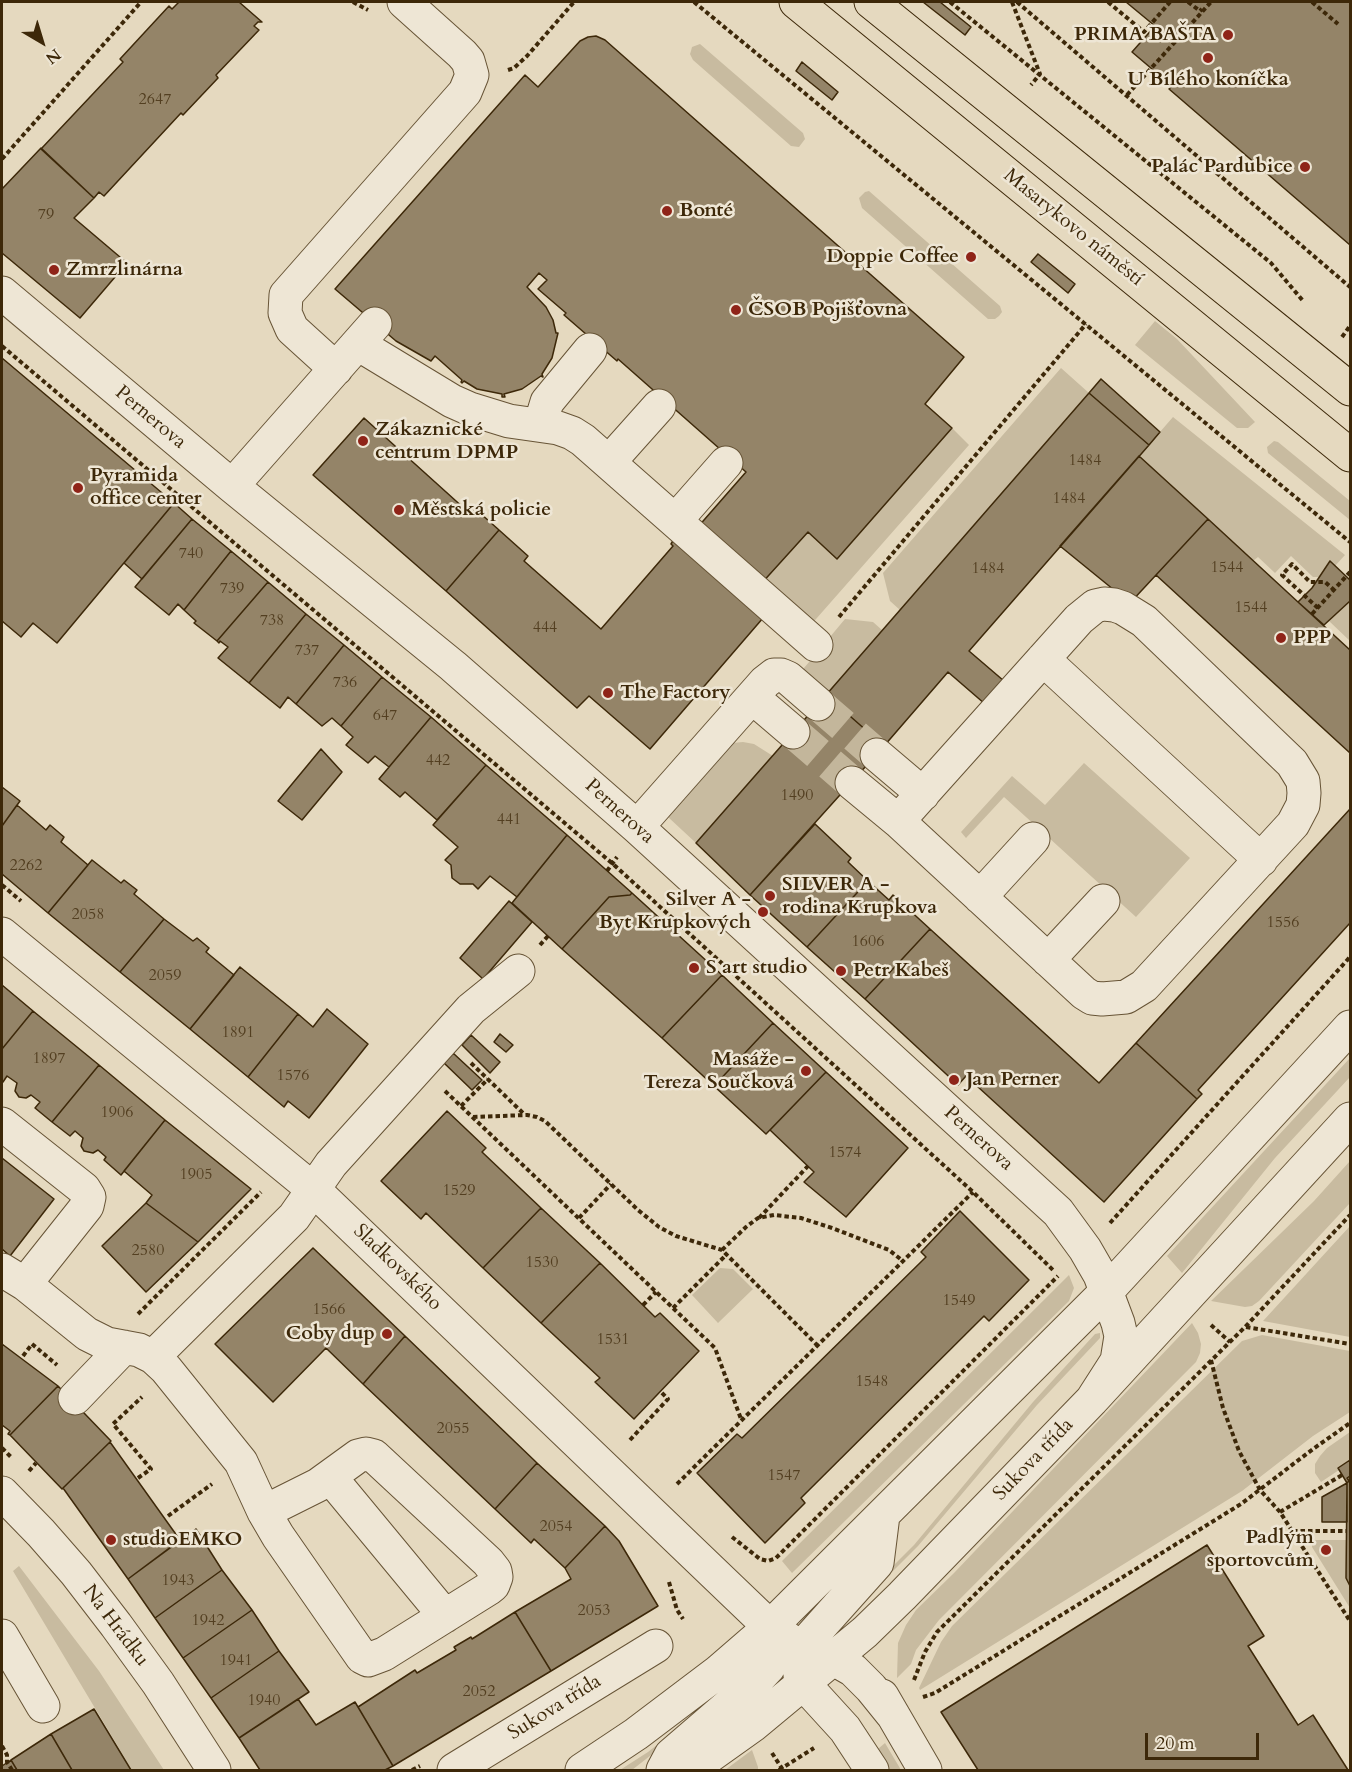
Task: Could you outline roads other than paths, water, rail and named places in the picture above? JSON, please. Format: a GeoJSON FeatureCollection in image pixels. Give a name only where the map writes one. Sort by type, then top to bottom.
{"type":"FeatureCollection","features":[{"type":"Feature","properties":{"kind":"main road","name":"Masarykovo náměstí"},"geometry":{"type":"LineString","coordinates":[[796,2],[1350,455]]}},
{"type":"Feature","properties":{"kind":"main road"},"geometry":{"type":"LineString","coordinates":[[871,2],[1350,389]]}},
{"type":"Feature","properties":{"kind":"street"},"geometry":{"type":"LineString","coordinates":[[336,369],[292,329],[285,313],[286,295],[465,93],[472,75],[468,61],[462,54],[404,2]]}},
{"type":"Feature","properties":{"kind":"street","name":"Pernerova"},"geometry":{"type":"LineString","coordinates":[[2,293],[232,486],[453,666],[637,827],[1058,1212],[1085,1249],[1107,1291],[1118,1323],[1120,1348],[1117,1361],[1092,1400]]}},
{"type":"Feature","properties":{"kind":"street"},"geometry":{"type":"LineString","coordinates":[[232,486],[367,334],[452,401],[470,410],[508,421],[540,425],[572,433],[583,440],[816,645]]}},
{"type":"Feature","properties":{"kind":"street"},"geometry":{"type":"LineString","coordinates":[[540,425],[547,402],[590,351]]}},
{"type":"Feature","properties":{"kind":"street"},"geometry":{"type":"LineString","coordinates":[[609,462],[659,406]]}},
{"type":"Feature","properties":{"kind":"street"},"geometry":{"type":"LineString","coordinates":[[675,520],[726,462]]}},
{"type":"Feature","properties":{"kind":"street"},"geometry":{"type":"LineString","coordinates":[[852,783],[1092,998],[1126,997],[1135,994],[1144,986],[1293,824],[1299,815],[1304,793],[1303,782],[1292,763],[1144,621],[1132,612],[1114,605],[1095,606],[1079,619],[898,822]]}},
{"type":"Feature","properties":{"kind":"street"},"geometry":{"type":"LineString","coordinates":[[1043,659],[1261,860]]}},
{"type":"Feature","properties":{"kind":"street"},"geometry":{"type":"LineString","coordinates":[[637,827],[774,675],[788,678],[818,704]]}},
{"type":"Feature","properties":{"kind":"street"},"geometry":{"type":"LineString","coordinates":[[752,697],[793,732]]}},
{"type":"Feature","properties":{"kind":"street"},"geometry":{"type":"LineString","coordinates":[[877,755],[923,794]]}},
{"type":"Feature","properties":{"kind":"street"},"geometry":{"type":"LineString","coordinates":[[980,897],[1033,839]]}},
{"type":"Feature","properties":{"kind":"street"},"geometry":{"type":"LineString","coordinates":[[1048,960],[1103,901]]}},
{"type":"Feature","properties":{"kind":"street","name":"Sladkovského"},"geometry":{"type":"LineString","coordinates":[[2,934],[314,1190],[770,1627],[782,1636],[861,1677],[904,1707]]}},
{"type":"Feature","properties":{"kind":"street"},"geometry":{"type":"LineString","coordinates":[[79,1393],[128,1349],[294,1217],[331,1164],[419,1066],[471,1009],[518,971]]}},
{"type":"Feature","properties":{"kind":"street"},"geometry":{"type":"LineString","coordinates":[[582,1770],[636,1734],[718,1672],[770,1627],[1107,1291],[1350,1027]]}},
{"type":"Feature","properties":{"kind":"street","name":"Sukova třída"},"geometry":{"type":"LineString","coordinates":[[818,1653],[865,1632],[902,1596],[1092,1400],[1350,1119]]}},
{"type":"Feature","properties":{"kind":"street"},"geometry":{"type":"LineString","coordinates":[[2,1124],[84,1189],[89,1197],[87,1206],[13,1277],[87,1334],[128,1349],[181,1388],[241,1462],[264,1512],[278,1536],[362,1657],[368,1660],[376,1658],[493,1585],[496,1577],[495,1571],[488,1562],[374,1456],[366,1454],[358,1456],[330,1477],[264,1512]]}},
{"type":"Feature","properties":{"kind":"street"},"geometry":{"type":"LineString","coordinates":[[330,1477],[445,1616]]}},
{"type":"Feature","properties":{"kind":"street","name":"Na Hrádku"},"geometry":{"type":"LineString","coordinates":[[7,1508],[76,1574],[158,1683],[214,1770]]}},
{"type":"Feature","properties":{"kind":"street"},"geometry":{"type":"LineString","coordinates":[[872,1770],[845,1729],[803,1683],[800,1675],[800,1658],[818,1653],[877,1563],[884,1515]]}},
{"type":"Feature","properties":{"kind":"street"},"geometry":{"type":"LineString","coordinates":[[902,1596],[878,1637],[872,1662],[877,1684],[904,1707],[925,1770]]}},
{"type":"Feature","properties":{"kind":"street"},"geometry":{"type":"LineString","coordinates":[[663,1770],[671,1755],[756,1682],[768,1668],[777,1653],[778,1646],[777,1635],[770,1627]]}},
{"type":"Feature","properties":{"kind":"street"},"geometry":{"type":"LineString","coordinates":[[2,1636],[43,1706]]}},
{"type":"Feature","properties":{"kind":"street","name":"Sukova třída"},"geometry":{"type":"LineString","coordinates":[[454,1770],[656,1646]]}},
{"type":"Feature","properties":{"kind":"street"},"geometry":{"type":"LineString","coordinates":[[690,1770],[753,1725],[803,1683]]}},
{"type":"Feature","properties":{"kind":"tunnel"},"geometry":{"type":"LineString","coordinates":[[818,704],[877,755]]}},
{"type":"Feature","properties":{"kind":"tunnel"},"geometry":{"type":"LineString","coordinates":[[793,732],[852,783]]}},
{"type":"Feature","properties":{"kind":"place","name":"PRIMA BAŠTA"},"geometry":{"type":"Point","coordinates":[1228,35]}},
{"type":"Feature","properties":{"kind":"place","name":"U Bílého koníčka"},"geometry":{"type":"Point","coordinates":[1208,58]}},
{"type":"Feature","properties":{"kind":"place","name":"Palác Pardubice"},"geometry":{"type":"Point","coordinates":[1305,167]}},
{"type":"Feature","properties":{"kind":"place","name":"Bonté"},"geometry":{"type":"Point","coordinates":[667,211]}},
{"type":"Feature","properties":{"kind":"place","name":"Doppie Coffee"},"geometry":{"type":"Point","coordinates":[971,257]}},
{"type":"Feature","properties":{"kind":"place","name":"Zmrzlinárna"},"geometry":{"type":"Point","coordinates":[54,270]}},
{"type":"Feature","properties":{"kind":"place","name":"ČSOB Pojišťovna"},"geometry":{"type":"Point","coordinates":[736,310]}},
{"type":"Feature","properties":{"kind":"place","name":"Zákaznické centrum DPMP"},"geometry":{"type":"Point","coordinates":[363,441]}},
{"type":"Feature","properties":{"kind":"place","name":"Pyramida office center"},"geometry":{"type":"Point","coordinates":[78,488]}},
{"type":"Feature","properties":{"kind":"place","name":"Městská policie"},"geometry":{"type":"Point","coordinates":[399,510]}},
{"type":"Feature","properties":{"kind":"place","name":"PPP"},"geometry":{"type":"Point","coordinates":[1281,638]}},
{"type":"Feature","properties":{"kind":"place","name":"The Factory"},"geometry":{"type":"Point","coordinates":[608,693]}},
{"type":"Feature","properties":{"kind":"place","name":"SILVER A - rodina Krupkova"},"geometry":{"type":"Point","coordinates":[770,896]}},
{"type":"Feature","properties":{"kind":"place","name":"Silver A - Byt Krupkových"},"geometry":{"type":"Point","coordinates":[763,912]}},
{"type":"Feature","properties":{"kind":"place","name":"S art studio"},"geometry":{"type":"Point","coordinates":[694,968]}},
{"type":"Feature","properties":{"kind":"place","name":"Petr Kabeš"},"geometry":{"type":"Point","coordinates":[841,971]}},
{"type":"Feature","properties":{"kind":"place","name":"Masáže - Tereza Součková"},"geometry":{"type":"Point","coordinates":[806,1071]}},
{"type":"Feature","properties":{"kind":"place","name":"Jan Perner"},"geometry":{"type":"Point","coordinates":[954,1080]}},
{"type":"Feature","properties":{"kind":"place","name":"Coby dup"},"geometry":{"type":"Point","coordinates":[387,1334]}},
{"type":"Feature","properties":{"kind":"place","name":"studioEMKO"},"geometry":{"type":"Point","coordinates":[111,1540]}},
{"type":"Feature","properties":{"kind":"place","name":"Padlým sportovcům"},"geometry":{"type":"Point","coordinates":[1326,1550]}}]}
